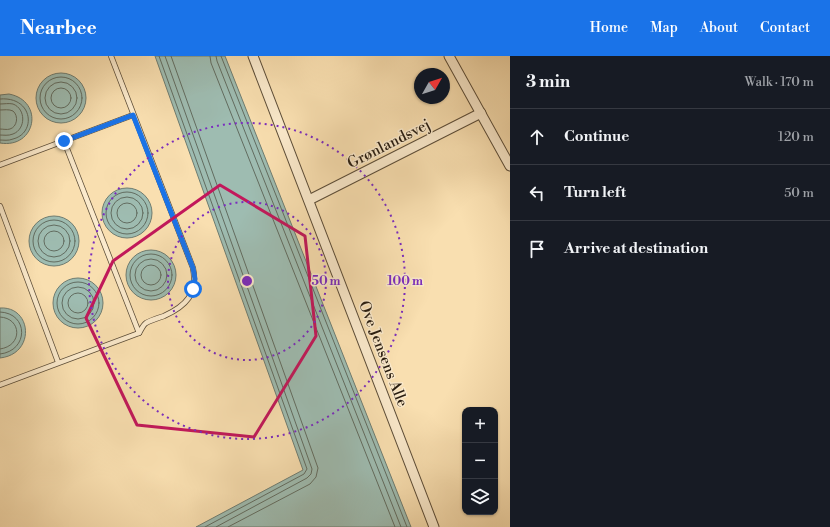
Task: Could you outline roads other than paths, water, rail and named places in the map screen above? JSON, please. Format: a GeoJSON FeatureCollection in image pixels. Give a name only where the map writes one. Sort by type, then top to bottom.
{"type":"FeatureCollection","features":[{"type":"Feature","properties":{"kind":"street","name":"Ove Jensens Alle"},"geometry":{"type":"LineString","coordinates":[[253,56],[434,527]]}},
{"type":"Feature","properties":{"kind":"street"},"geometry":{"type":"LineString","coordinates":[[449,56],[510,166]]}},
{"type":"Feature","properties":{"kind":"street","name":"Grønlandsvej"},"geometry":{"type":"LineString","coordinates":[[309,200],[481,113]]}},
{"type":"Feature","properties":{"kind":"lane"},"geometry":{"type":"LineString","coordinates":[[0,385],[58,362],[139,333],[146,323],[178,310],[187,300],[193,289],[195,279],[193,268],[111,56]]}},
{"type":"Feature","properties":{"kind":"lane"},"geometry":{"type":"LineString","coordinates":[[0,165],[133,115]]}},
{"type":"Feature","properties":{"kind":"lane"},"geometry":{"type":"LineString","coordinates":[[64,141],[139,333]]}},
{"type":"Feature","properties":{"kind":"lane"},"geometry":{"type":"LineString","coordinates":[[0,206],[58,362]]}},
{"type":"Feature","properties":{"kind":"water"},"geometry":{"type":"Polygon","coordinates":[[[155,56],[225,56],[411,527],[196,527],[303,470],[155,56]]]}},
{"type":"Feature","properties":{"kind":"water"},"geometry":{"type":"Polygon","coordinates":[[[61,73],[71,75],[79,80],[84,88],[86,98],[84,108],[79,116],[71,121],[61,123],[51,121],[43,116],[38,108],[36,98],[38,88],[43,80],[51,75],[61,73]]]}},
{"type":"Feature","properties":{"kind":"water"},"geometry":{"type":"Polygon","coordinates":[[[9,94],[20,98],[28,105],[32,123],[28,132],[22,139],[12,143],[0,143],[0,95],[9,94]]]}},
{"type":"Feature","properties":{"kind":"water"},"geometry":{"type":"Polygon","coordinates":[[[127,188],[137,190],[145,195],[150,203],[152,213],[150,223],[145,231],[137,236],[127,238],[117,236],[109,231],[104,223],[102,213],[104,203],[109,195],[117,190],[127,188]]]}},
{"type":"Feature","properties":{"kind":"water"},"geometry":{"type":"Polygon","coordinates":[[[54,216],[64,218],[72,223],[77,231],[79,241],[77,251],[72,259],[64,264],[54,266],[44,264],[36,259],[31,251],[29,241],[31,231],[36,223],[44,218],[54,216]]]}},
{"type":"Feature","properties":{"kind":"water"},"geometry":{"type":"Polygon","coordinates":[[[151,250],[161,252],[169,257],[174,265],[176,275],[174,285],[169,293],[161,298],[151,300],[141,298],[133,293],[128,285],[126,275],[128,265],[133,257],[141,252],[151,250]]]}},
{"type":"Feature","properties":{"kind":"water"},"geometry":{"type":"Polygon","coordinates":[[[78,278],[88,280],[96,285],[101,293],[103,303],[101,313],[96,321],[88,326],[78,328],[68,326],[60,321],[55,313],[53,303],[55,293],[60,285],[68,280],[78,278]]]}},
{"type":"Feature","properties":{"kind":"water"},"geometry":{"type":"Polygon","coordinates":[[[0,308],[11,309],[19,314],[24,322],[26,331],[20,348],[12,355],[0,358],[0,308]]]}}]}
